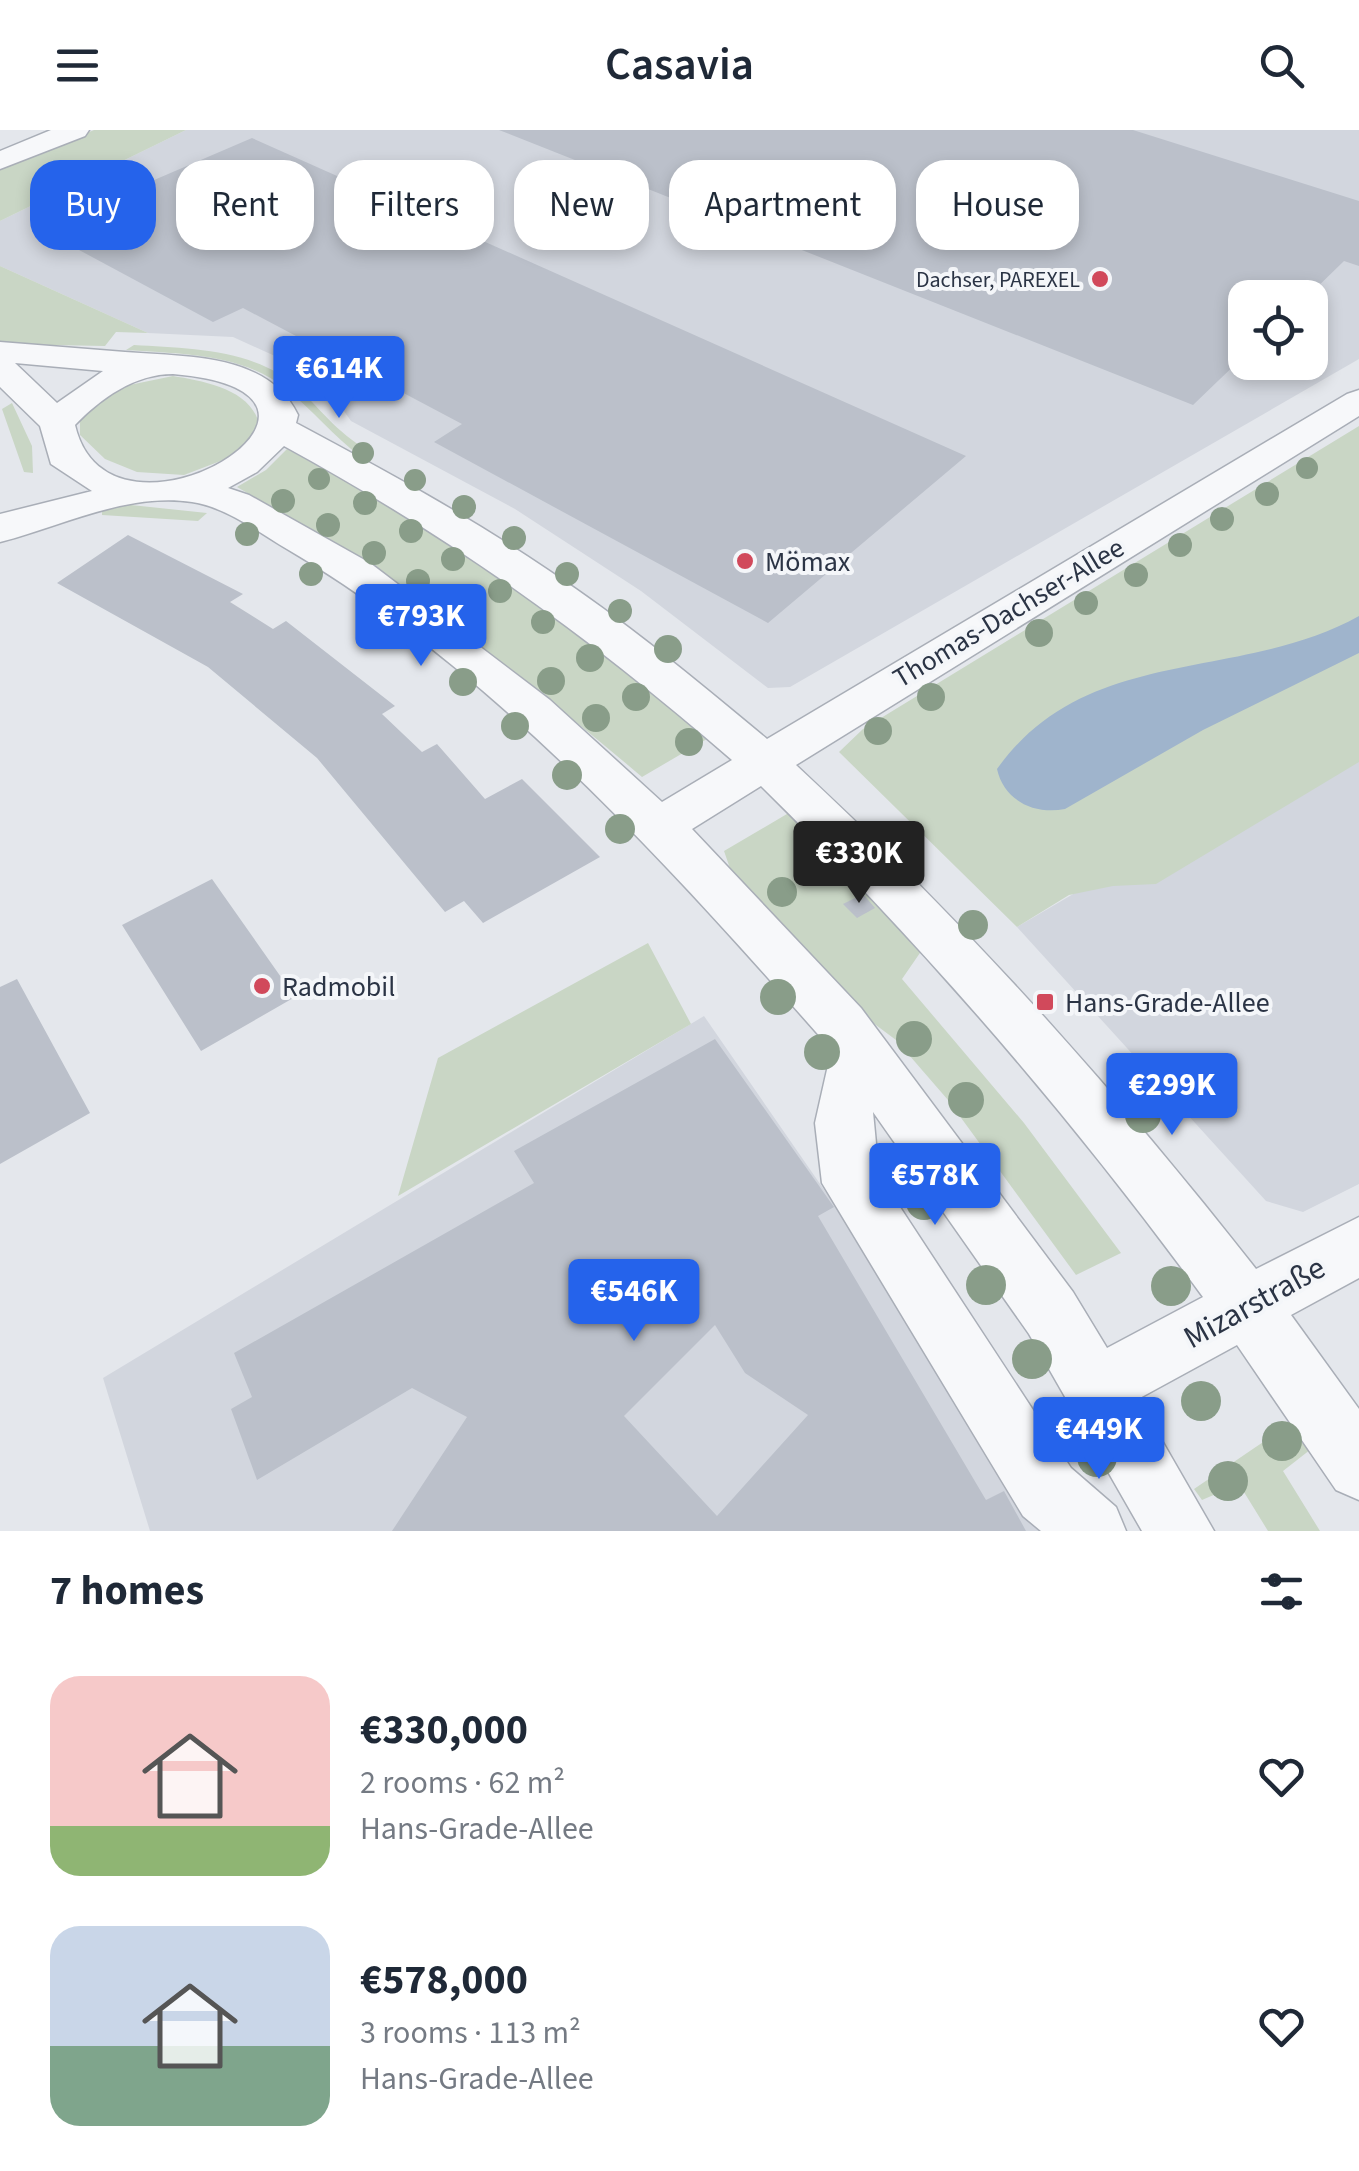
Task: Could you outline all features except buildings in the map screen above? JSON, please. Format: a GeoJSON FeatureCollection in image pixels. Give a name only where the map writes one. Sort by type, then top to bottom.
{"type":"FeatureCollection","features":[{"type":"Feature","properties":{"kind":"street"},"geometry":{"type":"LineString","coordinates":[[0,161],[75,130]]}},
{"type":"Feature","properties":{"kind":"street"},"geometry":{"type":"LineString","coordinates":[[0,352],[194,365],[235,376],[265,393],[278,410],[279,428],[266,452],[231,476],[194,490],[130,493],[6,526]]}},
{"type":"Feature","properties":{"kind":"street"},"geometry":{"type":"LineString","coordinates":[[6,526],[60,439],[80,398],[151,364]]}},
{"type":"Feature","properties":{"kind":"street"},"geometry":{"type":"LineString","coordinates":[[0,368],[90,476],[130,493]]}},
{"type":"Feature","properties":{"kind":"street","name":"Thomas-Dachser-Allee"},"geometry":{"type":"LineString","coordinates":[[659,826],[1359,401]]}},
{"type":"Feature","properties":{"kind":"street"},"geometry":{"type":"LineString","coordinates":[[279,428],[366,474],[502,558],[600,628],[764,759],[945,940],[1105,1123],[1249,1306],[1359,1467]]}},
{"type":"Feature","properties":{"kind":"street"},"geometry":{"type":"LineString","coordinates":[[194,490],[236,503],[356,572],[534,711],[659,826],[765,938],[859,1048],[1051,1313],[1180,1531]]}},
{"type":"Feature","properties":{"kind":"street"},"geometry":{"type":"LineString","coordinates":[[859,1048],[843,1123],[852,1183],[1047,1492],[1092,1531]]}},
{"type":"Feature","properties":{"kind":"street","name":"Mizarstraße"},"geometry":{"type":"LineString","coordinates":[[1097,1387],[1359,1246]]}},
{"type":"Feature","properties":{"kind":"shaded area"},"geometry":{"type":"Polygon","coordinates":[[[186,130],[1359,130],[1359,359],[1328,377],[1328,280],[1228,280],[1228,380],[1323,380],[790,687],[768,688],[641,591],[515,509],[351,421],[319,376],[233,337],[148,333],[0,266],[0,221],[30,206],[30,250],[156,250],[156,160],[125,160],[186,130]]]}},
{"type":"Feature","properties":{"kind":"shaded area"},"geometry":{"type":"Polygon","coordinates":[[[1359,726],[1359,1184],[1303,1212],[1266,1201],[1017,927],[1359,726]]]}},
{"type":"Feature","properties":{"kind":"shaded area"},"geometry":{"type":"Polygon","coordinates":[[[704,1016],[1060,1531],[150,1531],[103,1378],[704,1016]]]}},
{"type":"Feature","properties":{"kind":"green space"},"geometry":{"type":"Polygon","coordinates":[[[94,130],[186,130],[125,160],[30,160],[30,206],[0,221],[0,169],[94,130]]]}},
{"type":"Feature","properties":{"kind":"green space"},"geometry":{"type":"Polygon","coordinates":[[[0,266],[148,333],[116,332],[105,346],[0,344],[0,266]]]}},
{"type":"Feature","properties":{"kind":"green space"},"geometry":{"type":"Polygon","coordinates":[[[134,345],[220,353],[263,365],[298,388],[342,432],[374,454],[361,457],[268,376],[209,357],[126,350],[134,345]]]}},
{"type":"Feature","properties":{"kind":"green space"},"geometry":{"type":"Polygon","coordinates":[[[173,376],[224,389],[246,402],[259,424],[244,452],[184,475],[137,472],[105,459],[80,435],[80,416],[115,388],[173,376]]]}},
{"type":"Feature","properties":{"kind":"green space"},"geometry":{"type":"Polygon","coordinates":[[[12,403],[32,446],[33,473],[24,472],[2,409],[12,403]]]}},
{"type":"Feature","properties":{"kind":"green space"},"geometry":{"type":"Polygon","coordinates":[[[1359,426],[1359,762],[1156,884],[1113,886],[1069,895],[1017,927],[839,752],[863,729],[1359,426]]]}},
{"type":"Feature","properties":{"kind":"green space"},"geometry":{"type":"Polygon","coordinates":[[[287,449],[411,516],[524,588],[712,736],[642,777],[446,623],[344,553],[237,487],[266,470],[287,449]]]}},
{"type":"Feature","properties":{"kind":"green space"},"geometry":{"type":"Polygon","coordinates":[[[131,505],[207,513],[198,521],[102,515],[102,507],[131,505]]]}},
{"type":"Feature","properties":{"kind":"green space"},"geometry":{"type":"Polygon","coordinates":[[[792,811],[922,950],[902,979],[1024,1123],[1121,1253],[1076,1275],[948,1100],[896,1040],[845,1002],[734,880],[724,851],[792,811]]]}},
{"type":"Feature","properties":{"kind":"green space"},"geometry":{"type":"Polygon","coordinates":[[[648,943],[691,1024],[398,1196],[438,1058],[648,943]]]}},
{"type":"Feature","properties":{"kind":"green space"},"geometry":{"type":"Polygon","coordinates":[[[1297,1419],[1315,1446],[1283,1471],[1320,1531],[1268,1531],[1239,1484],[1202,1500],[1194,1489],[1297,1419]]]}},
{"type":"Feature","properties":{"kind":"water"},"geometry":{"type":"Polygon","coordinates":[[[1359,616],[1359,653],[1203,730],[1065,809],[1043,810],[1022,803],[1006,790],[1001,780],[997,769],[1033,729],[1075,701],[1119,683],[1167,670],[1313,637],[1359,616]]]}},
{"type":"Feature","properties":{"kind":"place","name":"Dachser, PAREXEL"},"geometry":{"type":"Point","coordinates":[1100,279]}},
{"type":"Feature","properties":{"kind":"place","name":"Mömax"},"geometry":{"type":"Point","coordinates":[745,561]}},
{"type":"Feature","properties":{"kind":"place","name":"Radmobil"},"geometry":{"type":"Point","coordinates":[262,986]}},
{"type":"Feature","properties":{"kind":"place","name":"Hans-Grade-Allee"},"geometry":{"type":"Point","coordinates":[1045,1002]}}]}
